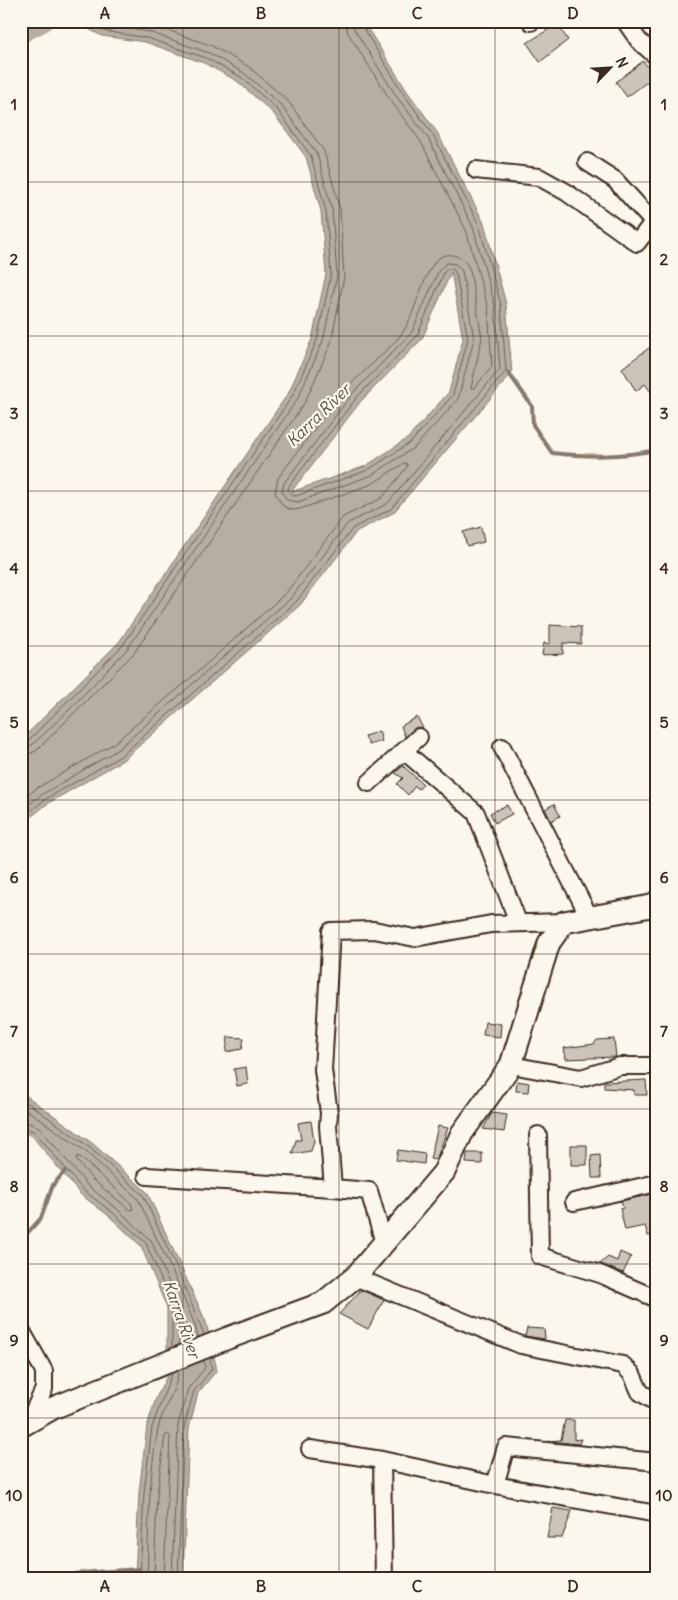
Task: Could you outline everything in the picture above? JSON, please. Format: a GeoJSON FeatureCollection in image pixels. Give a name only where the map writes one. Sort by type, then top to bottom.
{"type":"FeatureCollection","features":[{"type":"Feature","properties":{"kind":"main road"},"geometry":{"type":"LineString","coordinates":[[25,1424],[53,1408],[228,1338],[323,1303],[355,1276],[444,1172],[462,1133],[511,1065],[549,943],[564,922],[652,906],[657,902]]}},
{"type":"Feature","properties":{"kind":"street"},"geometry":{"type":"LineString","coordinates":[[625,21],[639,41],[657,57]]}},
{"type":"Feature","properties":{"kind":"street"},"geometry":{"type":"LineString","coordinates":[[476,170],[539,177],[566,192],[637,243],[655,222],[615,180],[587,162]]}},
{"type":"Feature","properties":{"kind":"street"},"geometry":{"type":"LineString","coordinates":[[369,783],[419,737]]}},
{"type":"Feature","properties":{"kind":"street"},"geometry":{"type":"LineString","coordinates":[[502,747],[590,918]]}},
{"type":"Feature","properties":{"kind":"street"},"geometry":{"type":"LineString","coordinates":[[404,751],[476,813],[518,922]]}},
{"type":"Feature","properties":{"kind":"street"},"geometry":{"type":"LineString","coordinates":[[333,1188],[328,1126],[329,1113],[323,1070],[331,931],[374,930],[415,938],[492,924],[564,922]]}},
{"type":"Feature","properties":{"kind":"street"},"geometry":{"type":"LineString","coordinates":[[511,1065],[581,1078],[620,1066],[657,1066]]}},
{"type":"Feature","properties":{"kind":"street"},"geometry":{"type":"LineString","coordinates":[[538,1135],[540,1256],[600,1274],[657,1299]]}},
{"type":"Feature","properties":{"kind":"street"},"geometry":{"type":"LineString","coordinates":[[147,1176],[369,1191],[384,1243]]}},
{"type":"Feature","properties":{"kind":"street"},"geometry":{"type":"LineString","coordinates":[[574,1202],[657,1183]]}},
{"type":"Feature","properties":{"kind":"street"},"geometry":{"type":"LineString","coordinates":[[355,1276],[521,1345],[623,1365],[632,1374],[640,1392],[657,1403]]}},
{"type":"Feature","properties":{"kind":"street"},"geometry":{"type":"LineString","coordinates":[[21,1330],[44,1370],[44,1389],[25,1424]]}},
{"type":"Feature","properties":{"kind":"street"},"geometry":{"type":"LineString","coordinates":[[495,1485],[506,1448],[657,1462]]}},
{"type":"Feature","properties":{"kind":"street"},"geometry":{"type":"LineString","coordinates":[[310,1449],[382,1460],[495,1485],[657,1514]]}},
{"type":"Feature","properties":{"kind":"street"},"geometry":{"type":"LineString","coordinates":[[382,1460],[384,1579]]}},
{"type":"Feature","properties":{"kind":"water"},"geometry":{"type":"Polygon","coordinates":[[[21,21],[37,21],[36,31],[21,48],[21,21]]]}},
{"type":"Feature","properties":{"kind":"water","name":"Karra River"},"geometry":{"type":"Polygon","coordinates":[[[73,21],[363,21],[407,91],[437,132],[484,223],[506,304],[512,373],[393,513],[357,531],[300,605],[123,760],[47,804],[21,825],[21,740],[119,642],[289,392],[312,339],[326,274],[321,211],[306,157],[273,113],[237,81],[204,63],[145,42],[102,36],[73,21]],[[451,272],[422,339],[361,401],[291,492],[366,466],[408,438],[449,392],[463,339],[451,272]]]}},
{"type":"Feature","properties":{"kind":"water","name":"Karra River"},"geometry":{"type":"Polygon","coordinates":[[[21,1092],[92,1143],[147,1192],[206,1322],[217,1370],[198,1393],[189,1428],[183,1579],[135,1579],[139,1492],[147,1426],[156,1398],[167,1376],[167,1308],[141,1246],[109,1216],[80,1194],[32,1136],[21,1130],[21,1092]]]}},
{"type":"Feature","properties":{"kind":"building"},"geometry":{"type":"Polygon","coordinates":[[[557,24],[568,40],[540,62],[527,43],[557,24]]]}},
{"type":"Feature","properties":{"kind":"building"},"geometry":{"type":"Polygon","coordinates":[[[643,61],[655,76],[627,97],[616,82],[643,61]]]}},
{"type":"Feature","properties":{"kind":"building"},"geometry":{"type":"Polygon","coordinates":[[[657,342],[657,389],[651,392],[645,384],[636,391],[622,368],[657,342]]]}},
{"type":"Feature","properties":{"kind":"building"},"geometry":{"type":"Polygon","coordinates":[[[481,527],[484,542],[467,546],[463,532],[481,527]]]}},
{"type":"Feature","properties":{"kind":"building"},"geometry":{"type":"Polygon","coordinates":[[[550,625],[581,627],[581,644],[563,643],[563,654],[542,655],[544,643],[550,644],[550,625]]]}},
{"type":"Feature","properties":{"kind":"building"},"geometry":{"type":"Polygon","coordinates":[[[417,717],[423,728],[416,727],[405,737],[401,726],[417,717]]]}},
{"type":"Feature","properties":{"kind":"building"},"geometry":{"type":"Polygon","coordinates":[[[379,731],[382,741],[369,745],[365,736],[379,731]]]}},
{"type":"Feature","properties":{"kind":"building"},"geometry":{"type":"Polygon","coordinates":[[[403,766],[423,784],[419,789],[415,786],[408,795],[397,784],[403,778],[395,773],[403,766]]]}},
{"type":"Feature","properties":{"kind":"building"},"geometry":{"type":"Polygon","coordinates":[[[554,804],[560,816],[551,821],[545,809],[554,804]]]}},
{"type":"Feature","properties":{"kind":"building"},"geometry":{"type":"Polygon","coordinates":[[[507,805],[512,814],[495,823],[490,813],[507,805]]]}},
{"type":"Feature","properties":{"kind":"building"},"geometry":{"type":"Polygon","coordinates":[[[485,1022],[501,1024],[500,1037],[483,1035],[485,1022]]]}},
{"type":"Feature","properties":{"kind":"building"},"geometry":{"type":"Polygon","coordinates":[[[228,1037],[244,1038],[242,1049],[226,1052],[228,1037]]]}},
{"type":"Feature","properties":{"kind":"building"},"geometry":{"type":"Polygon","coordinates":[[[614,1039],[616,1057],[566,1059],[564,1048],[594,1044],[597,1040],[614,1039]]]}},
{"type":"Feature","properties":{"kind":"building"},"geometry":{"type":"Polygon","coordinates":[[[246,1067],[248,1084],[237,1086],[234,1069],[246,1067]]]}},
{"type":"Feature","properties":{"kind":"building"},"geometry":{"type":"Polygon","coordinates":[[[646,1080],[647,1095],[634,1095],[634,1090],[604,1088],[604,1082],[646,1080]]]}},
{"type":"Feature","properties":{"kind":"building"},"geometry":{"type":"Polygon","coordinates":[[[517,1081],[529,1083],[528,1092],[516,1091],[517,1081]]]}},
{"type":"Feature","properties":{"kind":"building"},"geometry":{"type":"Polygon","coordinates":[[[492,1113],[507,1115],[504,1132],[483,1129],[492,1113]]]}},
{"type":"Feature","properties":{"kind":"building"},"geometry":{"type":"Polygon","coordinates":[[[311,1121],[314,1141],[311,1151],[292,1154],[296,1140],[301,1140],[298,1123],[311,1121]]]}},
{"type":"Feature","properties":{"kind":"building"},"geometry":{"type":"Polygon","coordinates":[[[438,1126],[448,1128],[436,1160],[430,1159],[438,1126]]]}},
{"type":"Feature","properties":{"kind":"building"},"geometry":{"type":"Polygon","coordinates":[[[571,1145],[587,1145],[587,1165],[571,1165],[571,1145]]]}},
{"type":"Feature","properties":{"kind":"building"},"geometry":{"type":"Polygon","coordinates":[[[398,1150],[425,1154],[424,1164],[396,1160],[398,1150]]]}},
{"type":"Feature","properties":{"kind":"building"},"geometry":{"type":"Polygon","coordinates":[[[467,1153],[482,1153],[482,1164],[466,1163],[467,1153]]]}},
{"type":"Feature","properties":{"kind":"building"},"geometry":{"type":"Polygon","coordinates":[[[600,1155],[601,1178],[592,1178],[591,1156],[600,1155]]]}},
{"type":"Feature","properties":{"kind":"building"},"geometry":{"type":"Polygon","coordinates":[[[657,1193],[657,1235],[648,1236],[645,1226],[625,1230],[620,1209],[623,1208],[621,1201],[657,1193]]]}},
{"type":"Feature","properties":{"kind":"building"},"geometry":{"type":"Polygon","coordinates":[[[620,1252],[631,1257],[623,1273],[600,1264],[608,1257],[617,1261],[620,1252]]]}},
{"type":"Feature","properties":{"kind":"building"},"geometry":{"type":"Polygon","coordinates":[[[361,1290],[384,1300],[368,1329],[339,1314],[361,1290]]]}},
{"type":"Feature","properties":{"kind":"building"},"geometry":{"type":"Polygon","coordinates":[[[527,1328],[544,1329],[545,1339],[525,1336],[527,1328]]]}},
{"type":"Feature","properties":{"kind":"building"},"geometry":{"type":"Polygon","coordinates":[[[565,1420],[574,1420],[574,1440],[581,1439],[579,1444],[548,1441],[561,1440],[565,1420]]]}},
{"type":"Feature","properties":{"kind":"building"},"geometry":{"type":"Polygon","coordinates":[[[553,1508],[572,1511],[562,1538],[547,1538],[553,1508]]]}},
{"type":"Feature","properties":{"kind":"waterway"},"geometry":{"type":"LineString","coordinates":[[21,32],[42,21]]}},
{"type":"Feature","properties":{"kind":"waterway"},"geometry":{"type":"LineString","coordinates":[[508,372],[532,406],[533,425],[552,453],[604,456],[657,450]]}},
{"type":"Feature","properties":{"kind":"waterway"},"geometry":{"type":"LineString","coordinates":[[21,1240],[41,1218],[53,1185],[65,1171]]}},
{"type":"Feature","properties":{"kind":"waterway"},"geometry":{"type":"LineString","coordinates":[[51,1579],[80,1573],[140,1569]]}}]}
